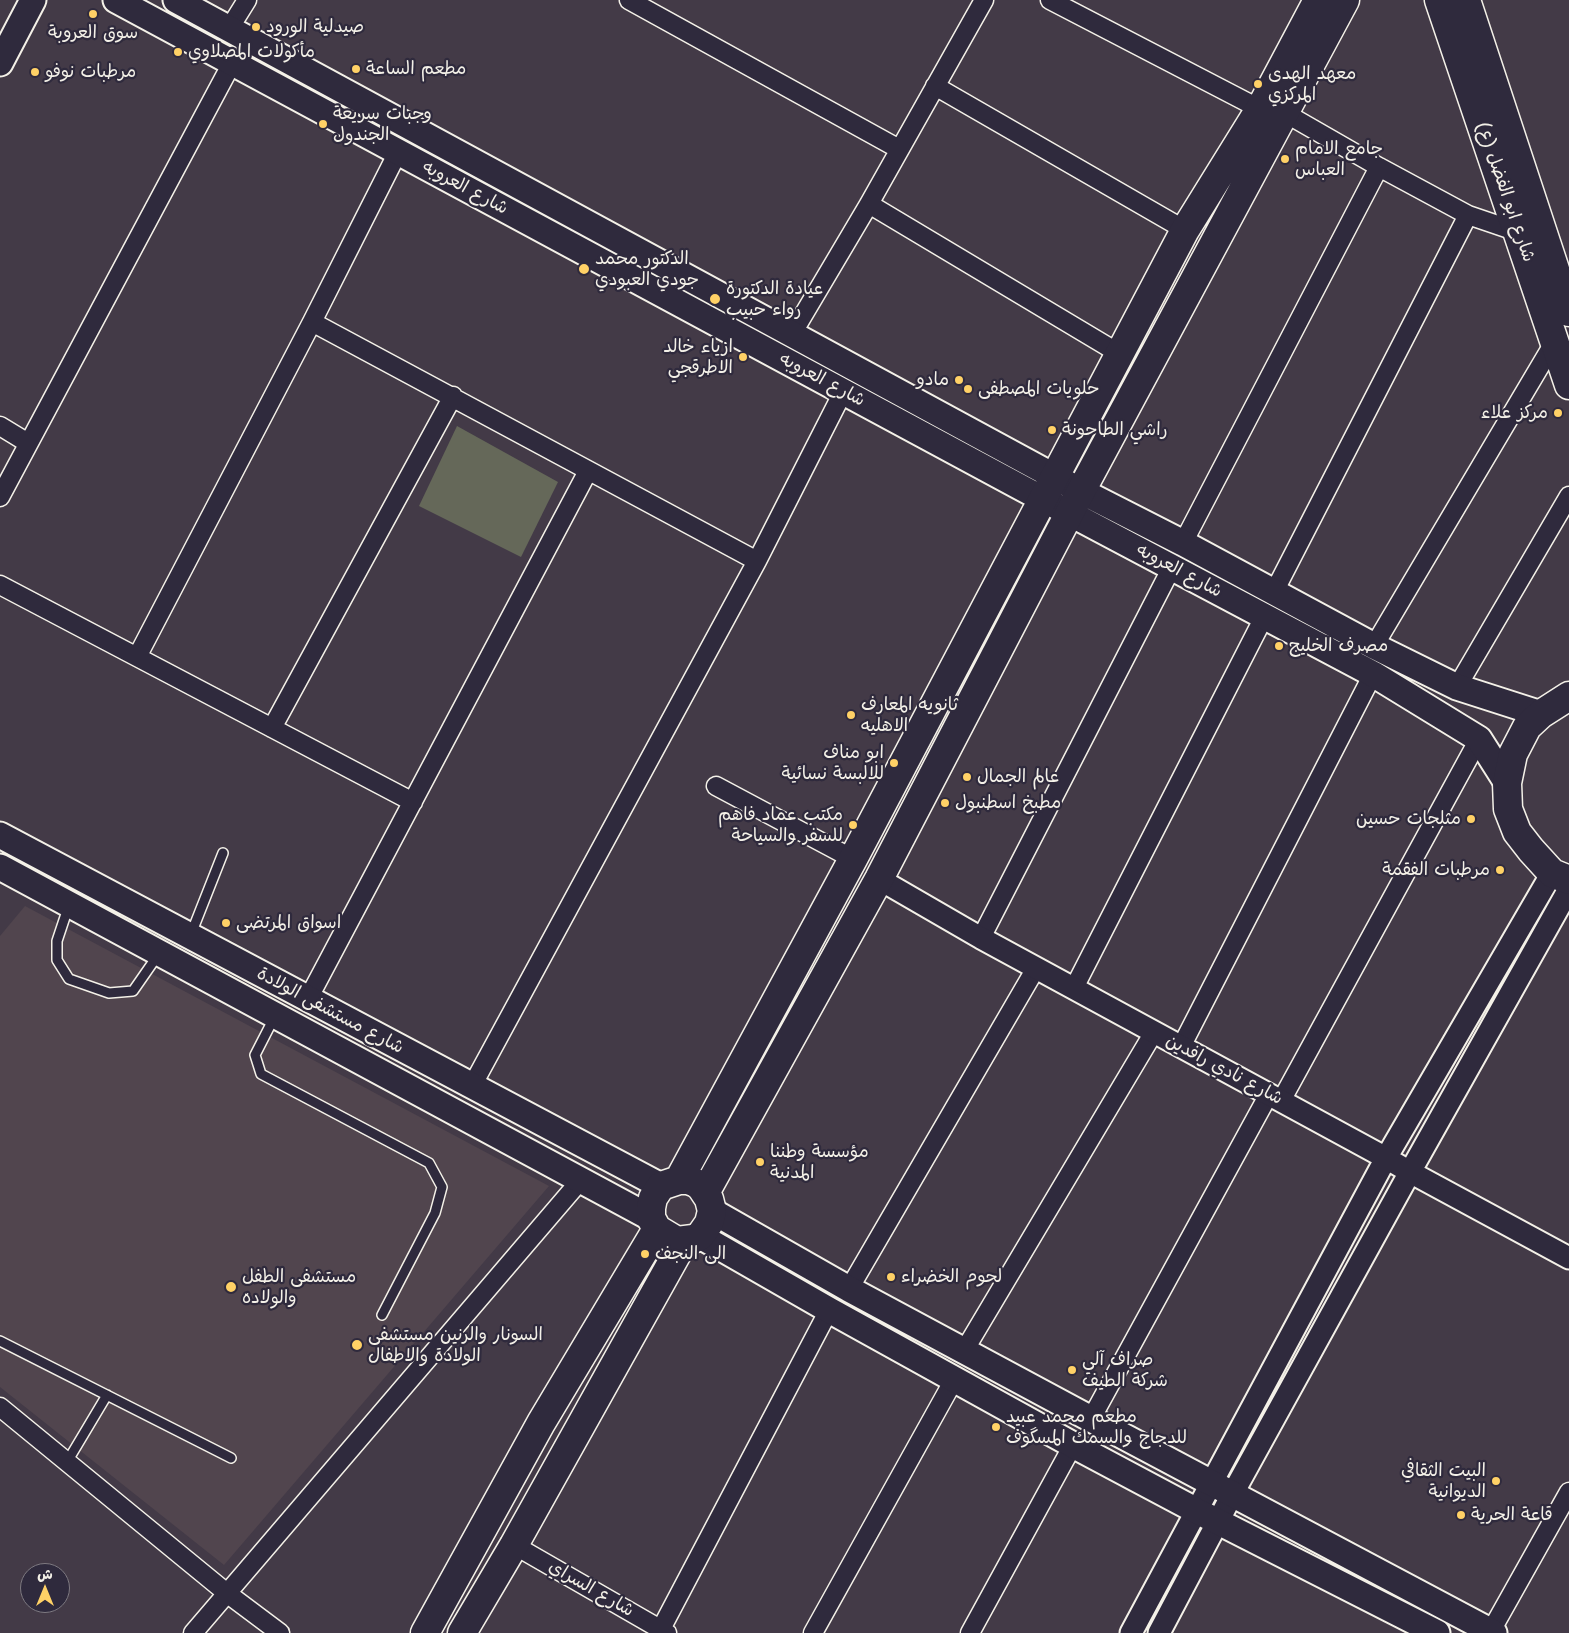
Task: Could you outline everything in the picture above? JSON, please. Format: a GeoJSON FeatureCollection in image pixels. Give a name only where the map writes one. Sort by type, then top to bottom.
{"type":"FeatureCollection","features":[{"type":"Feature","properties":{"kind":"main road"},"geometry":{"type":"LineString","coordinates":[[0,63],[33,0]]}},
{"type":"Feature","properties":{"kind":"main road","name":"شارع العروبه"},"geometry":{"type":"LineString","coordinates":[[116,0],[844,392],[1049,488]]}},
{"type":"Feature","properties":{"kind":"main road","name":"شارع العروبه"},"geometry":{"type":"LineString","coordinates":[[176,0],[792,334],[1075,502],[1172,567],[1373,674],[1479,739],[1507,783]]}},
{"type":"Feature","properties":{"kind":"main road"},"geometry":{"type":"LineString","coordinates":[[462,1633],[692,1238],[709,1223],[708,1202],[1075,502],[1272,111],[1318,0]]}},
{"type":"Feature","properties":{"kind":"main road"},"geometry":{"type":"LineString","coordinates":[[424,1633],[654,1224],[653,1198],[670,1183],[853,859],[1185,230],[1272,111],[1345,0]]}},
{"type":"Feature","properties":{"kind":"main road","name":"شارع ابو الفضل (ع)"},"geometry":{"type":"LineString","coordinates":[[1439,0],[1569,385]]}},
{"type":"Feature","properties":{"kind":"main road","name":"شارع ابو الفضل (ع)"},"geometry":{"type":"LineString","coordinates":[[1466,0],[1569,312]]}},
{"type":"Feature","properties":{"kind":"main road","name":"شارع العروبه"},"geometry":{"type":"LineString","coordinates":[[1075,502],[1183,543],[1374,646],[1457,687],[1540,714]]}},
{"type":"Feature","properties":{"kind":"main road"},"geometry":{"type":"LineString","coordinates":[[1563,881],[1531,850],[1518,832],[1508,809],[1507,783],[1513,754],[1527,727],[1540,714],[1568,695]]}},
{"type":"Feature","properties":{"kind":"main road","name":"شارع مستشفى الولادة"},"geometry":{"type":"LineString","coordinates":[[0,835],[472,1086],[670,1183]]}},
{"type":"Feature","properties":{"kind":"main road","name":"شارع مستشفى الولادة"},"geometry":{"type":"LineString","coordinates":[[0,867],[580,1181],[654,1224]]}},
{"type":"Feature","properties":{"kind":"main road"},"geometry":{"type":"LineString","coordinates":[[125,936],[142,910]]}},
{"type":"Feature","properties":{"kind":"main road"},"geometry":{"type":"LineString","coordinates":[[670,1183],[688,1180],[696,1183],[708,1202],[849,1289],[1210,1483],[1233,1493],[1493,1632]]}},
{"type":"Feature","properties":{"kind":"main road"},"geometry":{"type":"LineString","coordinates":[[654,1224],[677,1241],[692,1238],[955,1378],[1073,1445],[1197,1511],[1437,1633]]}},
{"type":"Feature","properties":{"kind":"street"},"geometry":{"type":"LineString","coordinates":[[229,29],[246,0]]}},
{"type":"Feature","properties":{"kind":"street"},"geometry":{"type":"LineString","coordinates":[[629,0],[899,149]]}},
{"type":"Feature","properties":{"kind":"street"},"geometry":{"type":"LineString","coordinates":[[792,334],[869,204],[984,0]]}},
{"type":"Feature","properties":{"kind":"street"},"geometry":{"type":"LineString","coordinates":[[1050,0],[1272,111],[1468,215],[1518,232]]}},
{"type":"Feature","properties":{"kind":"street"},"geometry":{"type":"LineString","coordinates":[[0,497],[232,63]]}},
{"type":"Feature","properties":{"kind":"street"},"geometry":{"type":"LineString","coordinates":[[935,86],[1185,230]]}},
{"type":"Feature","properties":{"kind":"street"},"geometry":{"type":"LineString","coordinates":[[138,657],[398,152]]}},
{"type":"Feature","properties":{"kind":"street"},"geometry":{"type":"LineString","coordinates":[[1183,543],[1379,167]]}},
{"type":"Feature","properties":{"kind":"street"},"geometry":{"type":"LineString","coordinates":[[869,204],[1120,354]]}},
{"type":"Feature","properties":{"kind":"street"},"geometry":{"type":"LineString","coordinates":[[1274,592],[1468,215]]}},
{"type":"Feature","properties":{"kind":"street"},"geometry":{"type":"LineString","coordinates":[[312,322],[453,396],[588,471],[757,561]]}},
{"type":"Feature","properties":{"kind":"street"},"geometry":{"type":"LineString","coordinates":[[1374,646],[1555,341]]}},
{"type":"Feature","properties":{"kind":"street"},"geometry":{"type":"LineString","coordinates":[[472,1086],[757,561],[844,392]]}},
{"type":"Feature","properties":{"kind":"street"},"geometry":{"type":"LineString","coordinates":[[272,728],[453,396]]}},
{"type":"Feature","properties":{"kind":"street"},"geometry":{"type":"LineString","coordinates":[[0,426],[28,443]]}},
{"type":"Feature","properties":{"kind":"street"},"geometry":{"type":"LineString","coordinates":[[308,999],[588,471]]}},
{"type":"Feature","properties":{"kind":"street"},"geometry":{"type":"LineString","coordinates":[[1457,687],[1569,496]]}},
{"type":"Feature","properties":{"kind":"street"},"geometry":{"type":"LineString","coordinates":[[981,938],[1172,567]]}},
{"type":"Feature","properties":{"kind":"street"},"geometry":{"type":"LineString","coordinates":[[0,585],[414,802]]}},
{"type":"Feature","properties":{"kind":"street"},"geometry":{"type":"LineString","coordinates":[[1074,988],[1264,616]]}},
{"type":"Feature","properties":{"kind":"street"},"geometry":{"type":"LineString","coordinates":[[1181,1047],[1373,674]]}},
{"type":"Feature","properties":{"kind":"street"},"geometry":{"type":"LineString","coordinates":[[1091,1419],[1479,739]]}},
{"type":"Feature","properties":{"kind":"street"},"geometry":{"type":"LineString","coordinates":[[716,786],[853,859]]}},
{"type":"Feature","properties":{"kind":"street","name":"شارع نادي رافدين"},"geometry":{"type":"LineString","coordinates":[[879,879],[981,938],[1569,1258]]}},
{"type":"Feature","properties":{"kind":"street"},"geometry":{"type":"LineString","coordinates":[[1130,1633],[1386,1158],[1563,881]]}},
{"type":"Feature","properties":{"kind":"street"},"geometry":{"type":"LineString","coordinates":[[1159,1633],[1233,1493],[1410,1172],[1563,881]]}},
{"type":"Feature","properties":{"kind":"street"},"geometry":{"type":"LineString","coordinates":[[849,1289],[1036,968]]}},
{"type":"Feature","properties":{"kind":"street"},"geometry":{"type":"LineString","coordinates":[[964,1351],[1154,1032]]}},
{"type":"Feature","properties":{"kind":"street"},"geometry":{"type":"LineString","coordinates":[[193,1633],[580,1181]]}},
{"type":"Feature","properties":{"kind":"street"},"geometry":{"type":"LineString","coordinates":[[664,1631],[829,1310]]}},
{"type":"Feature","properties":{"kind":"street"},"geometry":{"type":"LineString","coordinates":[[813,1633],[955,1378]]}},
{"type":"Feature","properties":{"kind":"street"},"geometry":{"type":"LineString","coordinates":[[0,1407],[228,1594],[280,1633]]}},
{"type":"Feature","properties":{"kind":"street"},"geometry":{"type":"LineString","coordinates":[[970,1633],[1073,1445]]}},
{"type":"Feature","properties":{"kind":"street"},"geometry":{"type":"LineString","coordinates":[[1493,1632],[1569,1492]]}},
{"type":"Feature","properties":{"kind":"street","name":"شارع السراي"},"geometry":{"type":"LineString","coordinates":[[514,1545],[664,1631]]}},
{"type":"Feature","properties":{"kind":"lane"},"geometry":{"type":"LineString","coordinates":[[190,936],[223,853]]}},
{"type":"Feature","properties":{"kind":"lane"},"geometry":{"type":"LineString","coordinates":[[69,905],[57,941],[57,960],[69,979],[109,993],[132,991],[159,954]]}},
{"type":"Feature","properties":{"kind":"lane"},"geometry":{"type":"LineString","coordinates":[[275,1016],[255,1055],[262,1074],[429,1163],[442,1187],[435,1213],[382,1315]]}},
{"type":"Feature","properties":{"kind":"lane"},"geometry":{"type":"LineString","coordinates":[[0,1340],[230,1458]]}},
{"type":"Feature","properties":{"kind":"lane"},"geometry":{"type":"LineString","coordinates":[[67,1462],[107,1395]]}},
{"type":"Feature","properties":{"kind":"shaded area","name":"مستشفى الطفل والولاده"},"geometry":{"type":"Polygon","coordinates":[[[25,906],[549,1186],[224,1565],[0,1387],[0,936],[25,906]]]}},
{"type":"Feature","properties":{"kind":"green space"},"geometry":{"type":"Polygon","coordinates":[[[457,426],[558,482],[521,557],[419,506],[457,426]]]}},
{"type":"Feature","properties":{"kind":"place","name":"سوق العروبة"},"geometry":{"type":"Point","coordinates":[93,14]}},
{"type":"Feature","properties":{"kind":"place","name":"صيدلية الورود"},"geometry":{"type":"Point","coordinates":[256,27]}},
{"type":"Feature","properties":{"kind":"place","name":"مأكولات المصلاوي"},"geometry":{"type":"Point","coordinates":[178,52]}},
{"type":"Feature","properties":{"kind":"place","name":"مطعم الساعة"},"geometry":{"type":"Point","coordinates":[356,69]}},
{"type":"Feature","properties":{"kind":"place","name":"مرطبات نوفو"},"geometry":{"type":"Point","coordinates":[35,72]}},
{"type":"Feature","properties":{"kind":"place","name":"معهد الهدى المركزي"},"geometry":{"type":"Point","coordinates":[1258,84]}},
{"type":"Feature","properties":{"kind":"place","name":"وجبات سريعة الجندول"},"geometry":{"type":"Point","coordinates":[323,124]}},
{"type":"Feature","properties":{"kind":"place","name":"جامع الامام العباس"},"geometry":{"type":"Point","coordinates":[1285,159]}},
{"type":"Feature","properties":{"kind":"place","name":"الدكتور محمد جودي العبودي"},"geometry":{"type":"Point","coordinates":[584,269]}},
{"type":"Feature","properties":{"kind":"place","name":"عيادة الدكتورة رواء حبيب"},"geometry":{"type":"Point","coordinates":[715,299]}},
{"type":"Feature","properties":{"kind":"place","name":"ازياء خالد الاطرقجي"},"geometry":{"type":"Point","coordinates":[743,357]}},
{"type":"Feature","properties":{"kind":"place","name":"مادو"},"geometry":{"type":"Point","coordinates":[959,380]}},
{"type":"Feature","properties":{"kind":"place","name":"حلويات المصطفى"},"geometry":{"type":"Point","coordinates":[968,389]}},
{"type":"Feature","properties":{"kind":"place","name":"مركز علاء"},"geometry":{"type":"Point","coordinates":[1558,413]}},
{"type":"Feature","properties":{"kind":"place","name":"راشي الطاحونة"},"geometry":{"type":"Point","coordinates":[1052,430]}},
{"type":"Feature","properties":{"kind":"place","name":"مصرف الخليج"},"geometry":{"type":"Point","coordinates":[1279,646]}},
{"type":"Feature","properties":{"kind":"place","name":"ثانويه المعارف الاهليه"},"geometry":{"type":"Point","coordinates":[851,715]}},
{"type":"Feature","properties":{"kind":"place","name":"ابو مناف للالبسة نسائية"},"geometry":{"type":"Point","coordinates":[894,763]}},
{"type":"Feature","properties":{"kind":"place","name":"عالم الجمال"},"geometry":{"type":"Point","coordinates":[967,777]}},
{"type":"Feature","properties":{"kind":"place","name":"مطبخ اسطنبول"},"geometry":{"type":"Point","coordinates":[945,803]}},
{"type":"Feature","properties":{"kind":"place","name":"مثلجات حسين"},"geometry":{"type":"Point","coordinates":[1471,819]}},
{"type":"Feature","properties":{"kind":"place","name":"مكتب عماد فاهم للسفر والسياحة"},"geometry":{"type":"Point","coordinates":[853,825]}},
{"type":"Feature","properties":{"kind":"place","name":"مرطبات الفقمة"},"geometry":{"type":"Point","coordinates":[1500,870]}},
{"type":"Feature","properties":{"kind":"place","name":"اسواق المرتضى"},"geometry":{"type":"Point","coordinates":[226,923]}},
{"type":"Feature","properties":{"kind":"place","name":"مؤسسة وطننا المدنية"},"geometry":{"type":"Point","coordinates":[760,1162]}},
{"type":"Feature","properties":{"kind":"place","name":"الى النجف"},"geometry":{"type":"Point","coordinates":[645,1254]}},
{"type":"Feature","properties":{"kind":"place","name":"لحوم الخضراء"},"geometry":{"type":"Point","coordinates":[891,1277]}},
{"type":"Feature","properties":{"kind":"place","name":"مستشفى الطفل والولاده"},"geometry":{"type":"Point","coordinates":[231,1287]}},
{"type":"Feature","properties":{"kind":"place","name":"السونار والرنين مستشفى الولادة والاطفال"},"geometry":{"type":"Point","coordinates":[357,1345]}},
{"type":"Feature","properties":{"kind":"place","name":"صراف آلي شركة الطيف"},"geometry":{"type":"Point","coordinates":[1072,1370]}},
{"type":"Feature","properties":{"kind":"place","name":"مطعم محمد عبيد للدجاج والسمك المسگوف"},"geometry":{"type":"Point","coordinates":[996,1427]}},
{"type":"Feature","properties":{"kind":"place","name":"البيت الثقافي الديوانية"},"geometry":{"type":"Point","coordinates":[1496,1481]}},
{"type":"Feature","properties":{"kind":"place","name":"قاعة الحرية"},"geometry":{"type":"Point","coordinates":[1461,1515]}}]}
